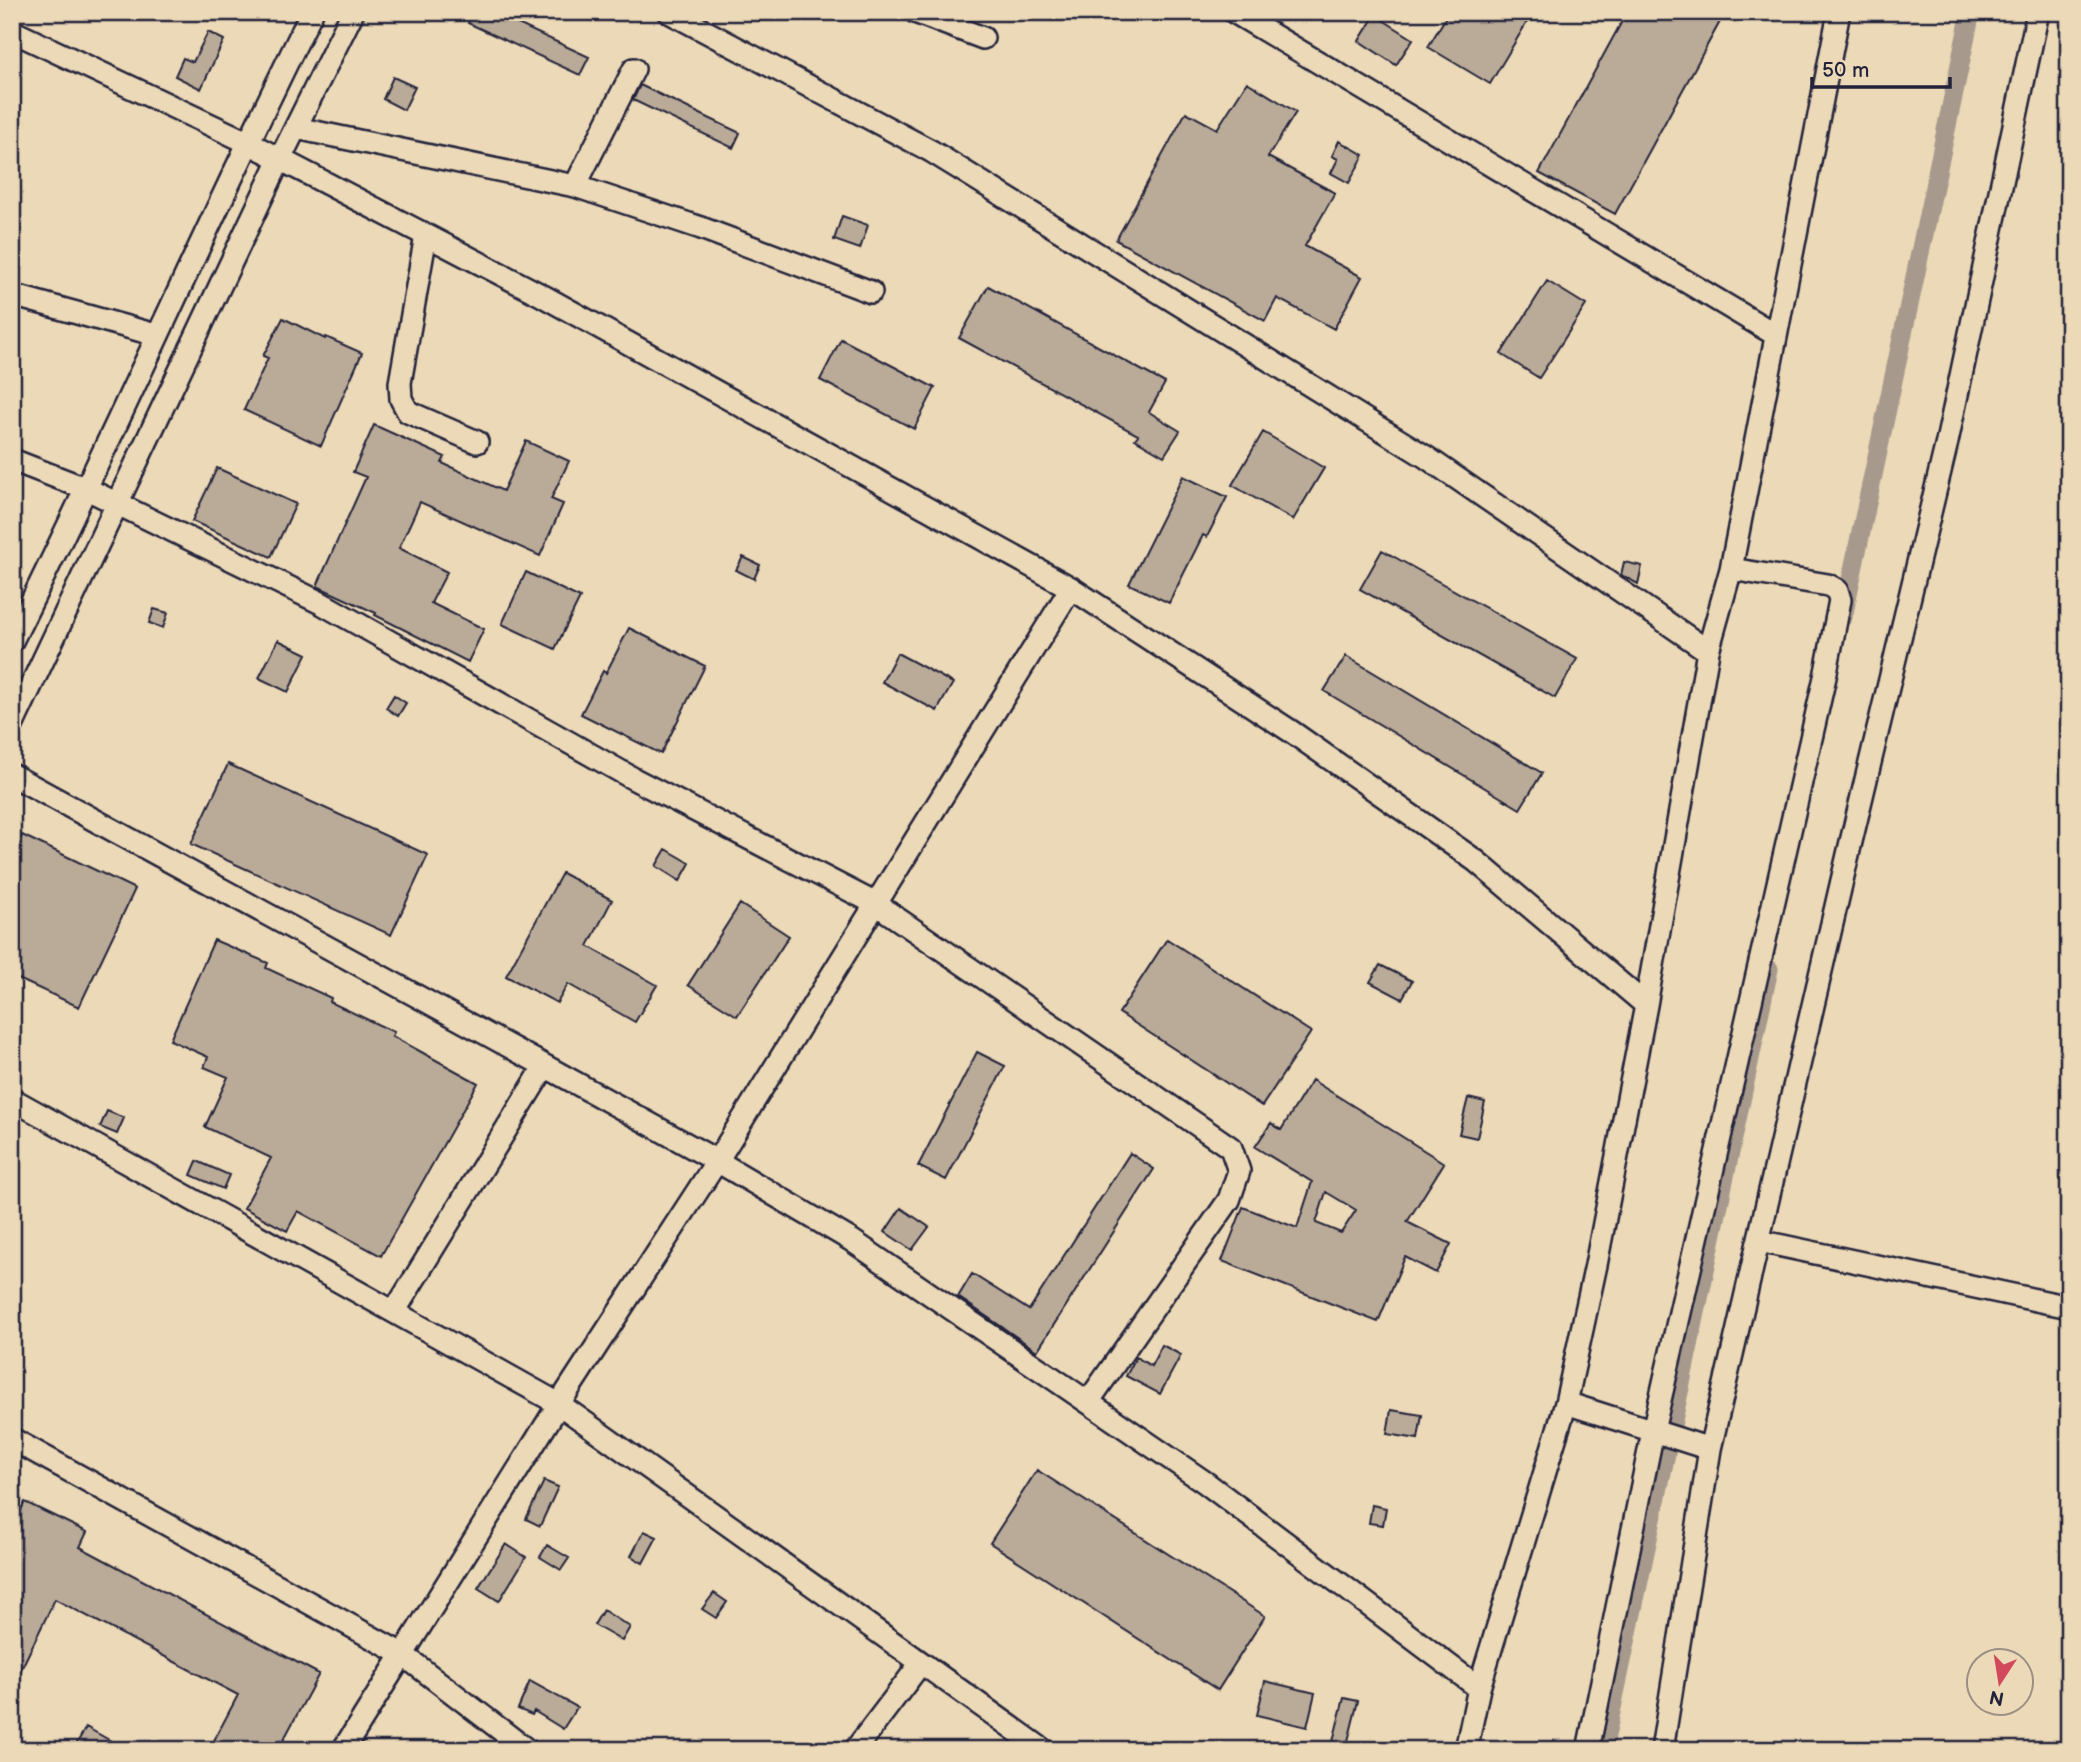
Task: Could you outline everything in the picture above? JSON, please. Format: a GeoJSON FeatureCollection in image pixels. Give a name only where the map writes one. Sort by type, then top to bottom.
{"type":"FeatureCollection","features":[{"type":"Feature","properties":{"kind":"street"},"geometry":{"type":"LineString","coordinates":[[12,641],[87,489],[247,142],[312,12]]}},
{"type":"Feature","properties":{"kind":"street"},"geometry":{"type":"LineString","coordinates":[[12,726],[280,159],[354,12]]}},
{"type":"Feature","properties":{"kind":"street"},"geometry":{"type":"LineString","coordinates":[[670,12],[931,150],[1426,457],[1708,651]]}},
{"type":"Feature","properties":{"kind":"street"},"geometry":{"type":"LineString","coordinates":[[915,12],[983,38]]}},
{"type":"Feature","properties":{"kind":"street"},"geometry":{"type":"LineString","coordinates":[[1234,12],[1776,335]]}},
{"type":"Feature","properties":{"kind":"street"},"geometry":{"type":"LineString","coordinates":[[1662,1750],[1710,1449],[1947,442],[2038,12]]}},
{"type":"Feature","properties":{"kind":"street"},"geometry":{"type":"LineString","coordinates":[[1466,1750],[1479,1688],[1566,1403],[1596,1265],[1646,1005],[1708,651],[1731,569],[1835,14]]}},
{"type":"Feature","properties":{"kind":"street"},"geometry":{"type":"LineString","coordinates":[[12,31],[247,142],[543,296],[1071,588],[1292,732],[1476,861],[1646,1005]]}},
{"type":"Feature","properties":{"kind":"street"},"geometry":{"type":"LineString","coordinates":[[575,186],[634,69]]}},
{"type":"Feature","properties":{"kind":"street"},"geometry":{"type":"LineString","coordinates":[[296,128],[575,186],[701,228],[871,292]]}},
{"type":"Feature","properties":{"kind":"street"},"geometry":{"type":"LineString","coordinates":[[426,235],[400,383],[401,399],[408,412],[477,442]]}},
{"type":"Feature","properties":{"kind":"street"},"geometry":{"type":"LineString","coordinates":[[12,295],[156,335]]}},
{"type":"Feature","properties":{"kind":"street"},"geometry":{"type":"LineString","coordinates":[[12,460],[87,489],[321,603],[634,779],[876,904],[1231,1148],[1239,1171],[1230,1200],[1088,1402]]}},
{"type":"Feature","properties":{"kind":"street"},"geometry":{"type":"LineString","coordinates":[[1588,1750],[1653,1432],[1825,677],[1840,600],[1837,590],[1828,585],[1731,569]]}},
{"type":"Feature","properties":{"kind":"street"},"geometry":{"type":"LineString","coordinates":[[343,1750],[559,1404],[717,1161],[1071,588]]}},
{"type":"Feature","properties":{"kind":"street"},"geometry":{"type":"LineString","coordinates":[[12,775],[717,1161],[851,1240],[1206,1483],[1479,1688]]}},
{"type":"Feature","properties":{"kind":"street"},"geometry":{"type":"LineString","coordinates":[[394,1312],[545,1066]]}},
{"type":"Feature","properties":{"kind":"street"},"geometry":{"type":"LineString","coordinates":[[12,1099],[559,1404],[1042,1749]]}},
{"type":"Feature","properties":{"kind":"street"},"geometry":{"type":"LineString","coordinates":[[1759,1241],[2069,1307]]}},
{"type":"Feature","properties":{"kind":"street"},"geometry":{"type":"LineString","coordinates":[[1566,1403],[1710,1449]]}},
{"type":"Feature","properties":{"kind":"street"},"geometry":{"type":"LineString","coordinates":[[12,1439],[402,1654],[527,1750]]}},
{"type":"Feature","properties":{"kind":"street"},"geometry":{"type":"LineString","coordinates":[[855,1750],[921,1663]]}},
{"type":"Feature","properties":{"kind":"building"},"geometry":{"type":"Polygon","coordinates":[[[473,12],[492,12],[589,57],[580,75],[468,23],[473,12]]]}},
{"type":"Feature","properties":{"kind":"building"},"geometry":{"type":"Polygon","coordinates":[[[1449,12],[1533,12],[1490,84],[1428,47],[1449,12]]]}},
{"type":"Feature","properties":{"kind":"building"},"geometry":{"type":"Polygon","coordinates":[[[1627,12],[1712,12],[1722,18],[1615,214],[1539,173],[1627,12]]]}},
{"type":"Feature","properties":{"kind":"building"},"geometry":{"type":"Polygon","coordinates":[[[1375,15],[1413,39],[1396,65],[1359,41],[1375,15]]]}},
{"type":"Feature","properties":{"kind":"building"},"geometry":{"type":"Polygon","coordinates":[[[208,32],[224,40],[201,89],[175,76],[183,58],[193,62],[208,32]]]}},
{"type":"Feature","properties":{"kind":"building"},"geometry":{"type":"Polygon","coordinates":[[[393,77],[415,87],[404,110],[383,99],[393,77]]]}},
{"type":"Feature","properties":{"kind":"building"},"geometry":{"type":"Polygon","coordinates":[[[1247,82],[1296,112],[1268,157],[1335,193],[1305,246],[1362,277],[1334,329],[1277,298],[1265,321],[1116,240],[1186,112],[1217,129],[1247,82]]]}},
{"type":"Feature","properties":{"kind":"building"},"geometry":{"type":"Polygon","coordinates":[[[640,85],[740,133],[733,148],[633,100],[640,85]]]}},
{"type":"Feature","properties":{"kind":"building"},"geometry":{"type":"Polygon","coordinates":[[[1339,141],[1364,155],[1349,183],[1331,173],[1338,159],[1332,156],[1339,141]]]}},
{"type":"Feature","properties":{"kind":"building"},"geometry":{"type":"Polygon","coordinates":[[[842,216],[868,225],[860,249],[834,240],[842,216]]]}},
{"type":"Feature","properties":{"kind":"building"},"geometry":{"type":"Polygon","coordinates":[[[1547,281],[1586,305],[1539,378],[1501,354],[1547,281]]]}},
{"type":"Feature","properties":{"kind":"building"},"geometry":{"type":"Polygon","coordinates":[[[988,286],[1165,383],[1149,412],[1180,431],[1164,456],[1135,439],[1138,435],[959,338],[988,286]]]}},
{"type":"Feature","properties":{"kind":"building"},"geometry":{"type":"Polygon","coordinates":[[[283,318],[325,339],[326,337],[362,353],[321,446],[244,410],[268,358],[263,356],[283,318]]]}},
{"type":"Feature","properties":{"kind":"building"},"geometry":{"type":"Polygon","coordinates":[[[841,339],[935,388],[914,429],[820,380],[841,339]]]}},
{"type":"Feature","properties":{"kind":"building"},"geometry":{"type":"Polygon","coordinates":[[[374,425],[445,457],[442,463],[503,491],[526,441],[569,461],[551,499],[563,504],[540,556],[420,502],[399,548],[447,572],[431,603],[484,629],[468,662],[375,615],[376,613],[317,586],[366,477],[353,472],[374,425]]]}},
{"type":"Feature","properties":{"kind":"building"},"geometry":{"type":"Polygon","coordinates":[[[1263,432],[1324,468],[1293,520],[1232,485],[1263,432]]]}},
{"type":"Feature","properties":{"kind":"building"},"geometry":{"type":"Polygon","coordinates":[[[217,468],[296,504],[271,557],[192,521],[217,468]]]}},
{"type":"Feature","properties":{"kind":"building"},"geometry":{"type":"Polygon","coordinates":[[[1183,476],[1227,497],[1207,537],[1203,535],[1169,603],[1129,584],[1183,476]]]}},
{"type":"Feature","properties":{"kind":"building"},"geometry":{"type":"Polygon","coordinates":[[[1382,550],[1577,659],[1555,698],[1360,589],[1382,550]]]}},
{"type":"Feature","properties":{"kind":"building"},"geometry":{"type":"Polygon","coordinates":[[[743,557],[760,565],[754,579],[736,570],[743,557]]]}},
{"type":"Feature","properties":{"kind":"building"},"geometry":{"type":"Polygon","coordinates":[[[1624,562],[1642,566],[1638,584],[1621,575],[1624,562]]]}},
{"type":"Feature","properties":{"kind":"building"},"geometry":{"type":"Polygon","coordinates":[[[526,572],[580,598],[555,649],[502,624],[526,572]]]}},
{"type":"Feature","properties":{"kind":"building"},"geometry":{"type":"Polygon","coordinates":[[[154,609],[168,613],[163,628],[149,623],[154,609]]]}},
{"type":"Feature","properties":{"kind":"building"},"geometry":{"type":"Polygon","coordinates":[[[629,628],[705,666],[661,754],[581,714],[629,628]]]}},
{"type":"Feature","properties":{"kind":"building"},"geometry":{"type":"Polygon","coordinates":[[[278,640],[307,654],[288,692],[259,678],[278,640]]]}},
{"type":"Feature","properties":{"kind":"building"},"geometry":{"type":"Polygon","coordinates":[[[897,653],[953,683],[937,711],[882,682],[897,653]]]}},
{"type":"Feature","properties":{"kind":"building"},"geometry":{"type":"Polygon","coordinates":[[[1346,656],[1542,773],[1520,809],[1324,691],[1346,656]]]}},
{"type":"Feature","properties":{"kind":"building"},"geometry":{"type":"Polygon","coordinates":[[[394,695],[406,703],[398,716],[386,708],[394,695]]]}},
{"type":"Feature","properties":{"kind":"building"},"geometry":{"type":"Polygon","coordinates":[[[228,764],[428,855],[391,935],[191,844],[228,764]]]}},
{"type":"Feature","properties":{"kind":"building"},"geometry":{"type":"Polygon","coordinates":[[[22,835],[135,889],[79,1007],[12,976],[12,856],[22,835]]]}},
{"type":"Feature","properties":{"kind":"building"},"geometry":{"type":"Polygon","coordinates":[[[666,849],[690,863],[680,881],[656,866],[666,849]]]}},
{"type":"Feature","properties":{"kind":"building"},"geometry":{"type":"Polygon","coordinates":[[[562,873],[612,900],[588,946],[657,985],[635,1022],[568,984],[557,1003],[506,976],[562,873]]]}},
{"type":"Feature","properties":{"kind":"building"},"geometry":{"type":"Polygon","coordinates":[[[740,904],[789,936],[737,1016],[688,985],[740,904]]]}},
{"type":"Feature","properties":{"kind":"building"},"geometry":{"type":"Polygon","coordinates":[[[1167,939],[1311,1032],[1262,1106],[1119,1013],[1167,939]]]}},
{"type":"Feature","properties":{"kind":"building"},"geometry":{"type":"Polygon","coordinates":[[[214,940],[268,963],[266,968],[331,998],[330,1002],[394,1032],[392,1036],[478,1083],[381,1256],[298,1211],[287,1231],[244,1208],[271,1158],[205,1127],[228,1077],[204,1067],[208,1057],[170,1040],[214,940]]]}},
{"type":"Feature","properties":{"kind":"building"},"geometry":{"type":"Polygon","coordinates":[[[1380,965],[1412,981],[1402,999],[1370,982],[1380,965]]]}},
{"type":"Feature","properties":{"kind":"building"},"geometry":{"type":"Polygon","coordinates":[[[977,1052],[1005,1066],[946,1180],[918,1166],[977,1052]]]}},
{"type":"Feature","properties":{"kind":"building"},"geometry":{"type":"Polygon","coordinates":[[[1312,1080],[1444,1163],[1407,1222],[1451,1244],[1436,1273],[1405,1257],[1378,1322],[1222,1261],[1243,1207],[1297,1228],[1312,1182],[1255,1147],[1271,1123],[1281,1130],[1312,1080]],[[1326,1192],[1316,1223],[1341,1233],[1356,1210],[1326,1192]]]}},
{"type":"Feature","properties":{"kind":"building"},"geometry":{"type":"Polygon","coordinates":[[[1468,1098],[1485,1102],[1477,1138],[1459,1134],[1468,1098]]]}},
{"type":"Feature","properties":{"kind":"building"},"geometry":{"type":"Polygon","coordinates":[[[107,1111],[124,1118],[117,1134],[100,1127],[107,1111]]]}},
{"type":"Feature","properties":{"kind":"building"},"geometry":{"type":"Polygon","coordinates":[[[1130,1153],[1154,1169],[1037,1351],[958,1297],[972,1274],[1029,1310],[1130,1153]]]}},
{"type":"Feature","properties":{"kind":"building"},"geometry":{"type":"Polygon","coordinates":[[[197,1161],[229,1175],[223,1189],[191,1175],[197,1161]]]}},
{"type":"Feature","properties":{"kind":"building"},"geometry":{"type":"Polygon","coordinates":[[[901,1208],[929,1227],[912,1250],[885,1232],[901,1208]]]}},
{"type":"Feature","properties":{"kind":"building"},"geometry":{"type":"Polygon","coordinates":[[[1162,1345],[1181,1355],[1160,1394],[1126,1376],[1136,1357],[1151,1366],[1162,1345]]]}},
{"type":"Feature","properties":{"kind":"building"},"geometry":{"type":"Polygon","coordinates":[[[1391,1410],[1422,1415],[1418,1439],[1387,1434],[1391,1410]]]}},
{"type":"Feature","properties":{"kind":"building"},"geometry":{"type":"Polygon","coordinates":[[[1037,1470],[1265,1616],[1218,1690],[990,1543],[1037,1470]]]}},
{"type":"Feature","properties":{"kind":"building"},"geometry":{"type":"Polygon","coordinates":[[[544,1481],[558,1487],[540,1526],[526,1519],[544,1481]]]}},
{"type":"Feature","properties":{"kind":"building"},"geometry":{"type":"Polygon","coordinates":[[[25,1502],[87,1532],[80,1547],[319,1674],[278,1750],[209,1750],[238,1695],[55,1599],[12,1688],[12,1528],[25,1502]]]}},
{"type":"Feature","properties":{"kind":"building"},"geometry":{"type":"Polygon","coordinates":[[[1372,1505],[1386,1508],[1383,1525],[1369,1523],[1372,1505]]]}},
{"type":"Feature","properties":{"kind":"building"},"geometry":{"type":"Polygon","coordinates":[[[644,1531],[657,1537],[643,1563],[631,1556],[644,1531]]]}},
{"type":"Feature","properties":{"kind":"building"},"geometry":{"type":"Polygon","coordinates":[[[506,1544],[526,1557],[499,1601],[478,1588],[506,1544]]]}},
{"type":"Feature","properties":{"kind":"building"},"geometry":{"type":"Polygon","coordinates":[[[547,1545],[569,1558],[561,1570],[540,1557],[547,1545]]]}},
{"type":"Feature","properties":{"kind":"building"},"geometry":{"type":"Polygon","coordinates":[[[714,1593],[727,1602],[716,1618],[702,1609],[714,1593]]]}},
{"type":"Feature","properties":{"kind":"building"},"geometry":{"type":"Polygon","coordinates":[[[603,1610],[630,1627],[622,1641],[594,1625],[603,1610]]]}},
{"type":"Feature","properties":{"kind":"building"},"geometry":{"type":"Polygon","coordinates":[[[530,1681],[577,1707],[563,1729],[534,1711],[532,1715],[518,1709],[530,1681]]]}},
{"type":"Feature","properties":{"kind":"building"},"geometry":{"type":"Polygon","coordinates":[[[1265,1681],[1315,1693],[1307,1727],[1257,1715],[1265,1681]]]}},
{"type":"Feature","properties":{"kind":"building"},"geometry":{"type":"Polygon","coordinates":[[[1344,1698],[1358,1701],[1346,1749],[1332,1745],[1344,1698]]]}},
{"type":"Feature","properties":{"kind":"building"},"geometry":{"type":"Polygon","coordinates":[[[86,1727],[127,1750],[73,1750],[86,1727]]]}},
{"type":"Feature","properties":{"kind":"waterway"},"geometry":{"type":"LineString","coordinates":[[1843,617],[1971,12]]}},
{"type":"Feature","properties":{"kind":"waterway"},"geometry":{"type":"LineString","coordinates":[[1603,1750],[1769,969]]}}]}
